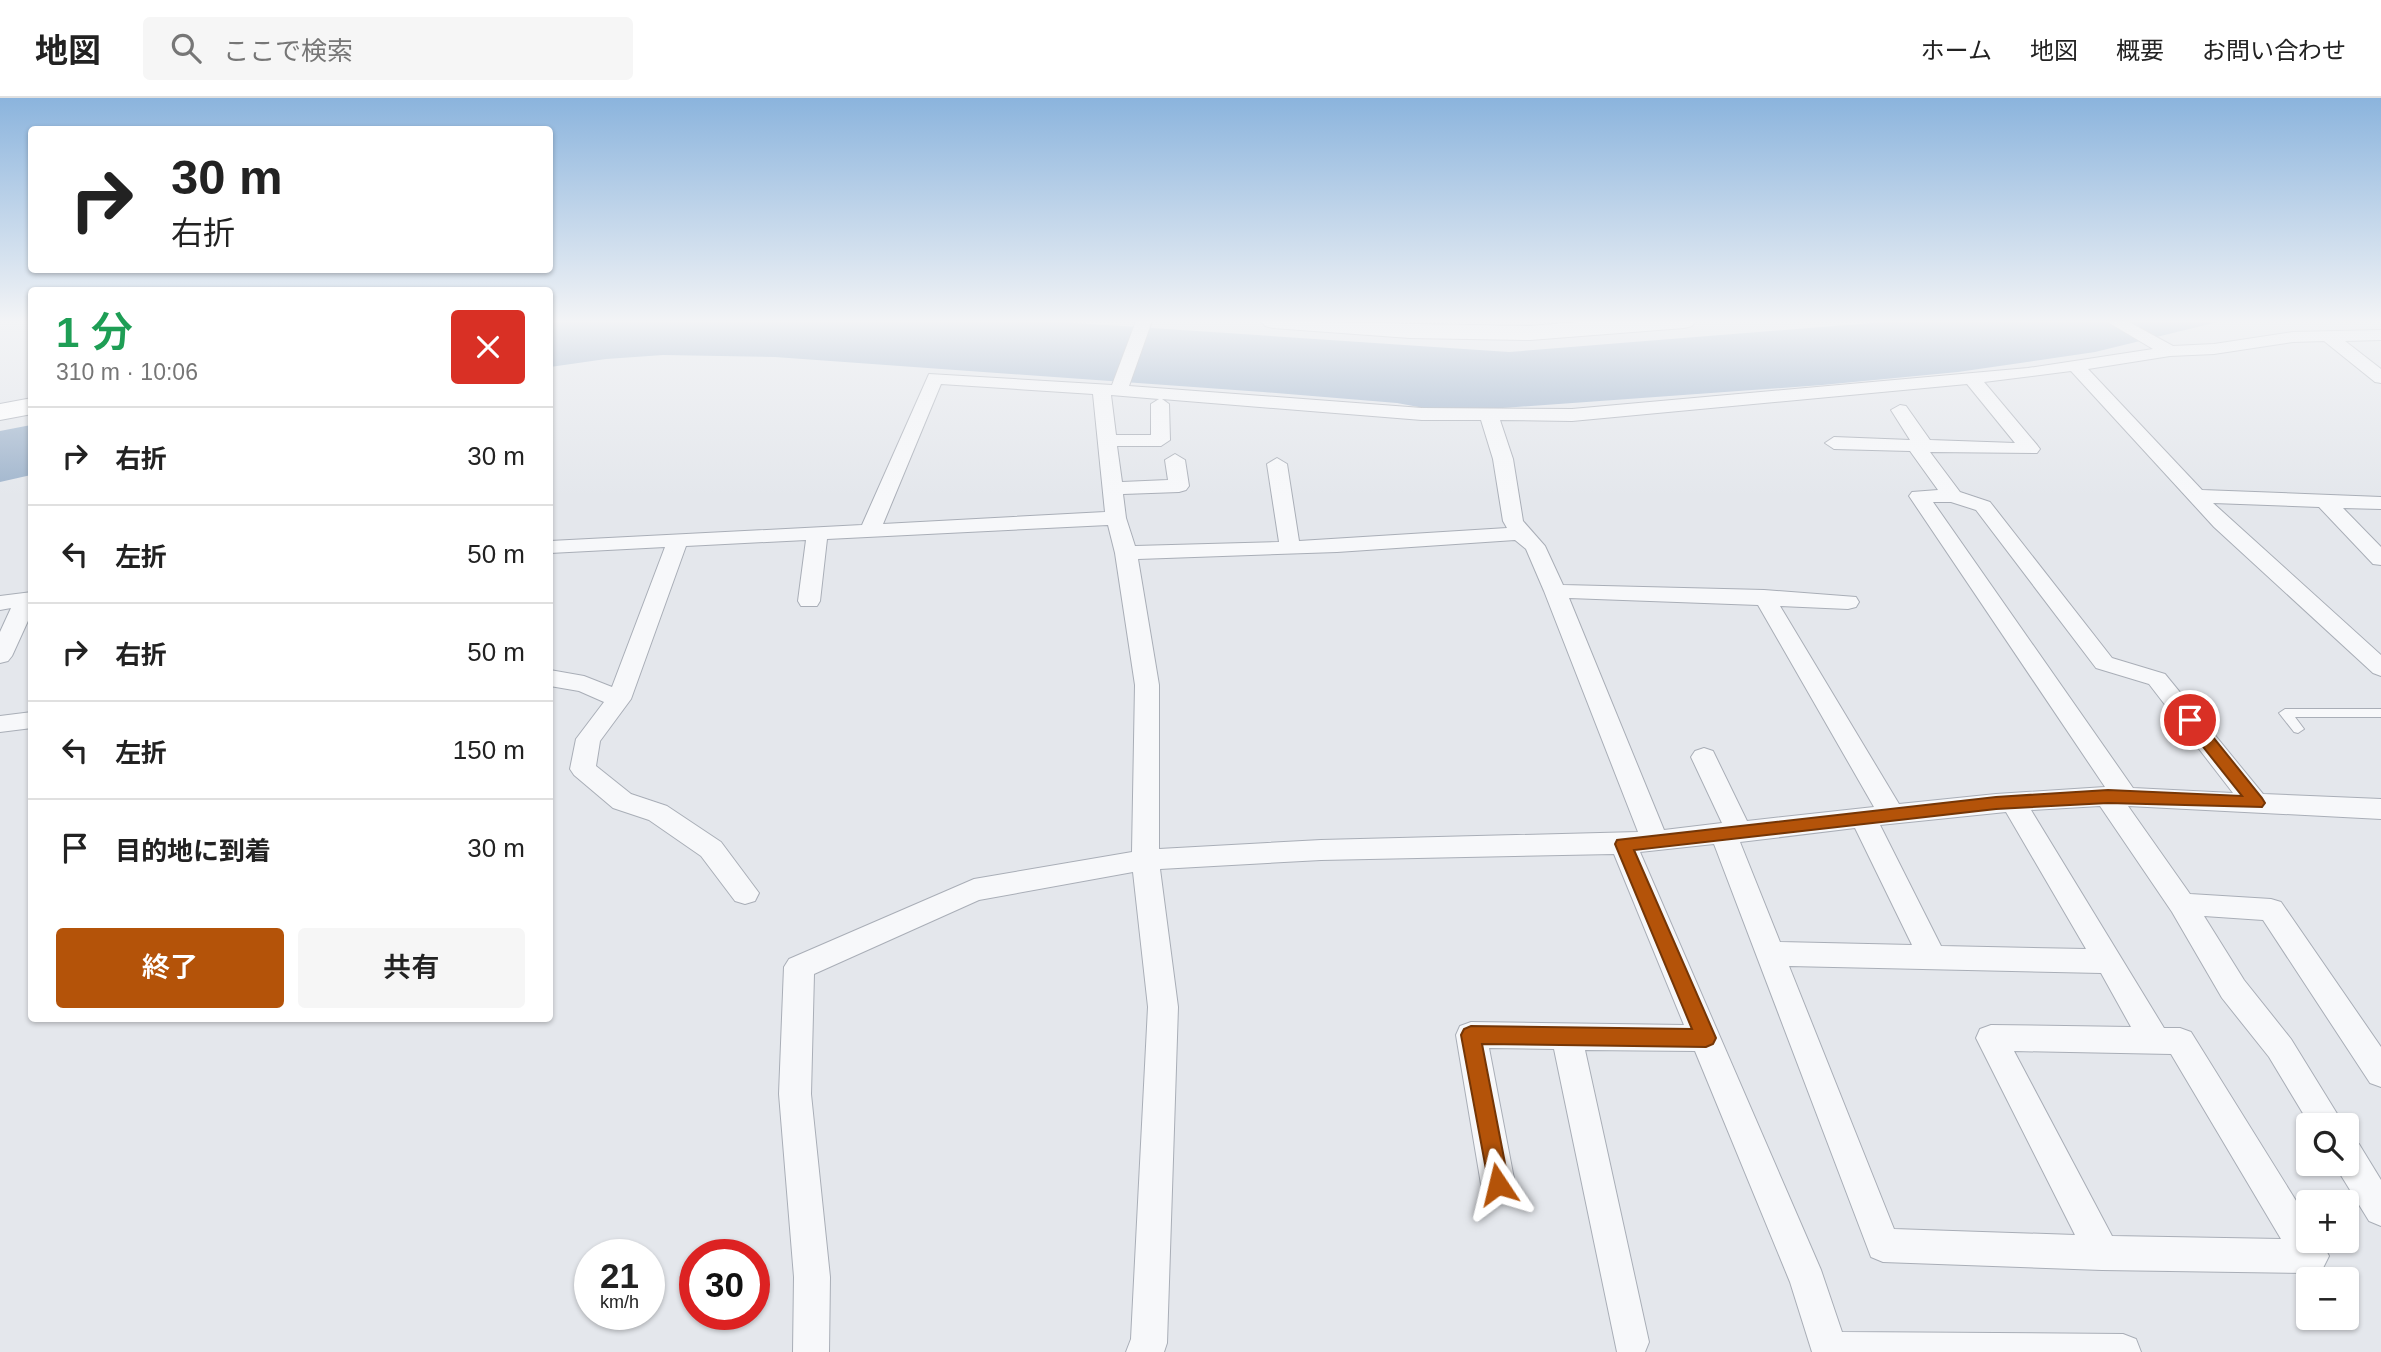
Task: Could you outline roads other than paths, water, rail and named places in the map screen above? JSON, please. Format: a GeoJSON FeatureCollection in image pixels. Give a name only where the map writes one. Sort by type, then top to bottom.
{"type":"FeatureCollection","features":[{"type":"Feature","properties":{"kind":"main road"},"geometry":{"type":"LineString","coordinates":[[0,412],[28,407]]}},
{"type":"Feature","properties":{"kind":"street"},"geometry":{"type":"LineString","coordinates":[[870,530],[934,380]]}},
{"type":"Feature","properties":{"kind":"street"},"geometry":{"type":"LineString","coordinates":[[957,380],[1422,414],[1489,416],[1623,412],[1967,380]]}},
{"type":"Feature","properties":{"kind":"street"},"geometry":{"type":"LineString","coordinates":[[1115,380],[1110,390],[1107,441],[1116,518],[1126,553],[1147,685],[1145,860],[1163,1007],[1149,1343],[1144,1352]]}},
{"type":"Feature","properties":{"kind":"street"},"geometry":{"type":"LineString","coordinates":[[1834,443],[2029,449],[1972,380]]}},
{"type":"Feature","properties":{"kind":"street"},"geometry":{"type":"LineString","coordinates":[[2089,380],[2221,523],[2381,668]]}},
{"type":"Feature","properties":{"kind":"street"},"geometry":{"type":"LineString","coordinates":[[1107,441],[1161,440],[1160,404]]}},
{"type":"Feature","properties":{"kind":"street"},"geometry":{"type":"LineString","coordinates":[[1900,410],[1953,496]]}},
{"type":"Feature","properties":{"kind":"street"},"geometry":{"type":"LineString","coordinates":[[1489,416],[1503,459],[1513,521],[1520,533],[1535,546],[1555,591],[1655,841]]}},
{"type":"Feature","properties":{"kind":"street"},"geometry":{"type":"LineString","coordinates":[[1112,488],[1179,494],[1175,460]]}},
{"type":"Feature","properties":{"kind":"street"},"geometry":{"type":"LineString","coordinates":[[1277,464],[1290,547]]}},
{"type":"Feature","properties":{"kind":"street"},"geometry":{"type":"LineString","coordinates":[[2256,803],[2157,679],[2104,663],[1983,506],[1953,496],[1919,496],[2117,797],[2233,989],[2280,1048],[2321,1113]]}},
{"type":"Feature","properties":{"kind":"street"},"geometry":{"type":"LineString","coordinates":[[2197,496],[2381,503]]}},
{"type":"Feature","properties":{"kind":"street"},"geometry":{"type":"LineString","coordinates":[[2323,499],[2381,559]]}},
{"type":"Feature","properties":{"kind":"street"},"geometry":{"type":"LineString","coordinates":[[553,547],[1116,518]]}},
{"type":"Feature","properties":{"kind":"street"},"geometry":{"type":"LineString","coordinates":[[1126,553],[1290,547],[1520,533]]}},
{"type":"Feature","properties":{"kind":"street"},"geometry":{"type":"LineString","coordinates":[[809,601],[817,534]]}},
{"type":"Feature","properties":{"kind":"street"},"geometry":{"type":"LineString","coordinates":[[677,542],[619,699],[588,739],[583,769],[622,801],[658,813],[711,849],[745,893]]}},
{"type":"Feature","properties":{"kind":"street"},"geometry":{"type":"LineString","coordinates":[[1555,591],[1848,602]]}},
{"type":"Feature","properties":{"kind":"street"},"geometry":{"type":"LineString","coordinates":[[1764,597],[1892,815]]}},
{"type":"Feature","properties":{"kind":"street"},"geometry":{"type":"LineString","coordinates":[[0,603],[28,600]]}},
{"type":"Feature","properties":{"kind":"street"},"geometry":{"type":"LineString","coordinates":[[0,656],[28,602]]}},
{"type":"Feature","properties":{"kind":"street"},"geometry":{"type":"LineString","coordinates":[[2349,639],[2381,640]]}},
{"type":"Feature","properties":{"kind":"street"},"geometry":{"type":"LineString","coordinates":[[553,679],[584,684],[619,699]]}},
{"type":"Feature","properties":{"kind":"street"},"geometry":{"type":"LineString","coordinates":[[0,724],[28,720]]}},
{"type":"Feature","properties":{"kind":"street"},"geometry":{"type":"LineString","coordinates":[[1704,757],[1731,832],[1769,954],[1883,1245],[2102,1253],[2311,1256],[2180,1041],[1991,1038],[2102,1253]]}},
{"type":"Feature","properties":{"kind":"street"},"geometry":{"type":"LineString","coordinates":[[811,1352],[812,1277],[795,1094],[799,967],[974,890],[1145,860],[1321,850],[1623,844],[2013,802],[2117,797],[2381,809]]}},
{"type":"Feature","properties":{"kind":"street"},"geometry":{"type":"LineString","coordinates":[[2013,802],[2155,1040]]}},
{"type":"Feature","properties":{"kind":"street"},"geometry":{"type":"LineString","coordinates":[[1863,818],[1931,956]]}},
{"type":"Feature","properties":{"kind":"street"},"geometry":{"type":"LineString","coordinates":[[1623,844],[1808,1282],[1830,1351],[2123,1352]]}},
{"type":"Feature","properties":{"kind":"street"},"geometry":{"type":"LineString","coordinates":[[2182,904],[2271,910],[2381,1073]]}},
{"type":"Feature","properties":{"kind":"street"},"geometry":{"type":"LineString","coordinates":[[1769,954],[2109,961]]}},
{"type":"Feature","properties":{"kind":"street"},"geometry":{"type":"LineString","coordinates":[[1498,1184],[1471,1035],[1706,1038]]}},
{"type":"Feature","properties":{"kind":"street"},"geometry":{"type":"LineString","coordinates":[[1567,1036],[1631,1342]]}},
{"type":"Feature","properties":{"kind":"street"},"geometry":{"type":"LineString","coordinates":[[2359,1174],[2381,1209]]}},
{"type":"Feature","properties":{"kind":"lane"},"geometry":{"type":"LineString","coordinates":[[2298,729],[2285,713],[2381,713]]}},
{"type":"Feature","properties":{"kind":"water"},"geometry":{"type":"Polygon","coordinates":[[[1089,380],[1879,380],[1489,409],[1424,408],[1397,403],[1089,380]]]}},
{"type":"Feature","properties":{"kind":"water"},"geometry":{"type":"Polygon","coordinates":[[[28,426],[28,476],[0,482],[0,431],[28,426]]]}}]}
